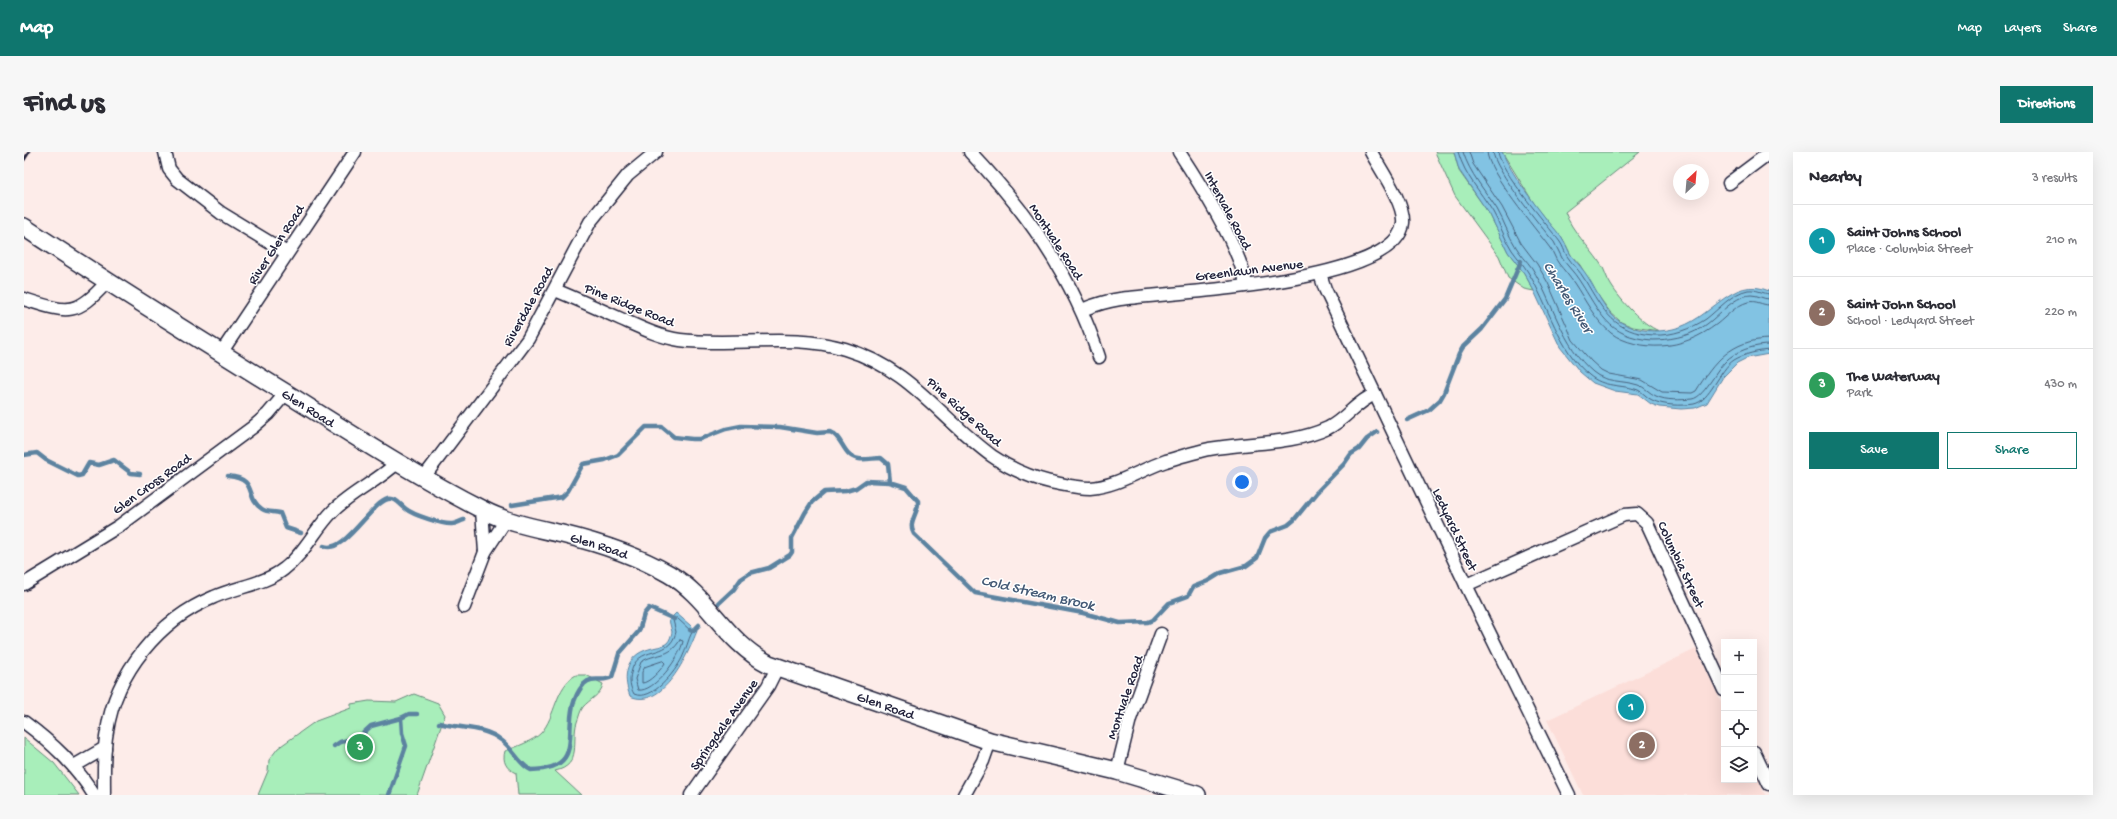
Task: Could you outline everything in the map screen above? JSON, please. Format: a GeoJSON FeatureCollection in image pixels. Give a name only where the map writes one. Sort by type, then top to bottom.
{"type":"FeatureCollection","features":[{"type":"Feature","properties":{"kind":"street"},"geometry":{"type":"LineString","coordinates":[[166,152],[169,169],[177,179],[221,213],[287,253]]}},
{"type":"Feature","properties":{"kind":"street","name":"River Glen Road"},"geometry":{"type":"LineString","coordinates":[[221,353],[355,152]]}},
{"type":"Feature","properties":{"kind":"street","name":"Riverdale Road"},"geometry":{"type":"LineString","coordinates":[[424,477],[513,361],[542,315],[575,246],[594,216],[628,175],[656,152]]}},
{"type":"Feature","properties":{"kind":"street","name":"Montvale Road"},"geometry":{"type":"LineString","coordinates":[[970,152],[1029,222],[1051,255],[1082,310],[1099,357]]}},
{"type":"Feature","properties":{"kind":"street","name":"Intervale Road"},"geometry":{"type":"LineString","coordinates":[[1179,152],[1199,183],[1229,240],[1242,270],[1246,285]]}},
{"type":"Feature","properties":{"kind":"street","name":"Greenlawn Avenue"},"geometry":{"type":"LineString","coordinates":[[1082,310],[1118,299],[1246,285],[1320,274],[1344,267],[1384,250],[1396,240],[1403,225],[1398,202],[1371,152]]}},
{"type":"Feature","properties":{"kind":"street"},"geometry":{"type":"LineString","coordinates":[[1729,183],[1754,162],[1769,153]]}},
{"type":"Feature","properties":{"kind":"street","name":"Glen Road"},"geometry":{"type":"LineString","coordinates":[[24,227],[107,282],[221,353],[398,462],[482,510],[506,520],[601,545],[640,559],[669,574],[694,593],[742,647],[762,661],[777,668],[990,741],[1117,771],[1197,795]]}},
{"type":"Feature","properties":{"kind":"street","name":"Ledyard Street"},"geometry":{"type":"LineString","coordinates":[[1320,274],[1325,289],[1466,585],[1569,795]]}},
{"type":"Feature","properties":{"kind":"street"},"geometry":{"type":"LineString","coordinates":[[24,299],[60,310],[73,309],[85,304],[107,282]]}},
{"type":"Feature","properties":{"kind":"street","name":"Pine Ridge Road"},"geometry":{"type":"LineString","coordinates":[[555,290],[650,332],[677,339],[704,342],[823,344],[848,350],[899,374],[921,391],[970,438],[994,458],[1020,472],[1068,486],[1089,488],[1108,485],[1130,478],[1165,462],[1208,449],[1312,433],[1336,423],[1362,400],[1375,394]]}},
{"type":"Feature","properties":{"kind":"street","name":"Glen Cross Road"},"geometry":{"type":"LineString","coordinates":[[24,584],[89,545],[136,514],[253,427],[268,414],[286,393]]}},
{"type":"Feature","properties":{"kind":"street"},"geometry":{"type":"LineString","coordinates":[[104,795],[105,748],[110,716],[122,685],[138,657],[156,636],[175,620],[199,604],[221,594],[270,577],[284,570],[294,561],[334,510],[398,462]]}},
{"type":"Feature","properties":{"kind":"street"},"geometry":{"type":"LineString","coordinates":[[482,510],[485,552]]}},
{"type":"Feature","properties":{"kind":"street","name":"Columbia Street"},"geometry":{"type":"LineString","coordinates":[[1466,585],[1624,515],[1637,514],[1647,523],[1721,683]]}},
{"type":"Feature","properties":{"kind":"street"},"geometry":{"type":"LineString","coordinates":[[464,607],[485,552],[506,520]]}},
{"type":"Feature","properties":{"kind":"street","name":"Montvale Road"},"geometry":{"type":"LineString","coordinates":[[1117,771],[1130,719],[1161,634]]}},
{"type":"Feature","properties":{"kind":"street","name":"Springdale Avenue"},"geometry":{"type":"LineString","coordinates":[[691,795],[768,686],[777,668]]}},
{"type":"Feature","properties":{"kind":"street"},"geometry":{"type":"LineString","coordinates":[[24,722],[55,746],[74,766],[94,795]]}},
{"type":"Feature","properties":{"kind":"street"},"geometry":{"type":"LineString","coordinates":[[964,795],[983,761],[990,741]]}},
{"type":"Feature","properties":{"kind":"street"},"geometry":{"type":"LineString","coordinates":[[74,766],[105,748]]}},
{"type":"Feature","properties":{"kind":"street"},"geometry":{"type":"LineString","coordinates":[[1757,758],[1769,784]]}},
{"type":"Feature","properties":{"kind":"shaded area"},"geometry":{"type":"Polygon","coordinates":[[[1696,649],[1721,702],[1721,783],[1757,783],[1757,778],[1765,795],[1583,795],[1547,720],[1696,649]]]}},
{"type":"Feature","properties":{"kind":"green space"},"geometry":{"type":"Polygon","coordinates":[[[1435,152],[1454,152],[1459,171],[1490,215],[1508,252],[1524,273],[1534,291],[1524,289],[1508,278],[1499,256],[1455,196],[1435,152]]]}},
{"type":"Feature","properties":{"kind":"green space"},"geometry":{"type":"Polygon","coordinates":[[[1502,152],[1640,152],[1565,212],[1576,232],[1602,265],[1609,282],[1620,298],[1639,318],[1652,328],[1659,331],[1633,327],[1621,322],[1610,312],[1597,294],[1580,265],[1571,255],[1564,241],[1535,205],[1502,152]]]}},
{"type":"Feature","properties":{"kind":"green space"},"geometry":{"type":"Polygon","coordinates":[[[576,675],[586,675],[603,684],[600,691],[583,707],[580,712],[575,729],[573,758],[564,768],[555,771],[581,795],[518,795],[516,773],[507,767],[504,758],[505,751],[529,741],[541,733],[550,718],[564,687],[569,680],[576,675]]]}},
{"type":"Feature","properties":{"kind":"green space"},"geometry":{"type":"Polygon","coordinates":[[[414,694],[438,703],[445,715],[417,795],[258,795],[268,771],[269,760],[278,748],[316,721],[351,708],[351,704],[369,701],[396,702],[414,694]]]}},
{"type":"Feature","properties":{"kind":"green space"},"geometry":{"type":"Polygon","coordinates":[[[24,738],[54,763],[79,795],[24,795],[24,738]]]}},
{"type":"Feature","properties":{"kind":"water","name":"Charles River"},"geometry":{"type":"Polygon","coordinates":[[[1454,152],[1502,152],[1517,179],[1560,236],[1570,253],[1586,274],[1606,308],[1622,323],[1634,328],[1647,330],[1660,331],[1673,329],[1699,317],[1732,293],[1743,289],[1756,287],[1769,291],[1769,354],[1747,358],[1737,363],[1723,377],[1707,403],[1695,408],[1681,409],[1659,407],[1651,404],[1638,394],[1615,391],[1593,383],[1580,372],[1560,347],[1524,273],[1508,252],[1490,215],[1459,170],[1454,152]]]}},
{"type":"Feature","properties":{"kind":"water"},"geometry":{"type":"Polygon","coordinates":[[[676,613],[697,631],[681,666],[663,688],[653,695],[642,698],[630,696],[626,681],[626,674],[631,661],[641,652],[667,643],[672,632],[669,620],[676,613]]]}},
{"type":"Feature","properties":{"kind":"waterway","name":"Cold Stream Brook"},"geometry":{"type":"LineString","coordinates":[[1407,420],[1429,410],[1440,400],[1463,347],[1482,329],[1505,299],[1521,261]]}},
{"type":"Feature","properties":{"kind":"waterway","name":"Cold Stream Brook"},"geometry":{"type":"LineString","coordinates":[[512,505],[562,497],[568,491],[583,464],[605,460],[618,455],[646,427],[662,427],[674,437],[692,439],[700,439],[726,429],[741,426],[780,427],[817,433],[830,432],[838,438],[850,455],[859,459],[881,458],[888,464],[890,482],[906,487],[918,501],[917,510],[912,521],[912,530],[914,534],[975,593],[1083,613],[1120,623],[1148,622],[1153,620],[1169,603],[1188,596],[1193,587],[1208,581],[1221,573],[1246,566],[1257,558],[1265,538],[1270,532],[1288,525],[1294,520],[1316,493],[1344,464],[1351,454],[1359,449],[1367,439],[1377,432]]}},
{"type":"Feature","properties":{"kind":"waterway","name":"Cold Stream Brook"},"geometry":{"type":"LineString","coordinates":[[24,455],[37,453],[46,460],[78,476],[82,475],[89,463],[99,465],[114,460],[131,473],[140,474]]}},
{"type":"Feature","properties":{"kind":"waterway","name":"Cold Stream Brook"},"geometry":{"type":"LineString","coordinates":[[228,476],[244,481],[248,485],[253,499],[262,509],[280,513],[286,528],[301,533]]}},
{"type":"Feature","properties":{"kind":"waterway"},"geometry":{"type":"LineString","coordinates":[[719,603],[734,589],[741,579],[750,573],[769,568],[790,555],[792,552],[792,538],[805,513],[812,502],[824,492],[846,491],[856,488],[866,481],[890,482]]}},
{"type":"Feature","properties":{"kind":"waterway","name":"Cold Stream Brook"},"geometry":{"type":"LineString","coordinates":[[324,546],[332,547],[340,543],[349,536],[374,509],[388,499],[396,500],[406,509],[415,514],[436,521],[455,524],[464,520]]}},
{"type":"Feature","properties":{"kind":"waterway"},"geometry":{"type":"LineString","coordinates":[[439,723],[479,730],[494,735],[505,743],[523,764],[531,770],[550,767],[562,761],[568,752],[575,698],[584,684],[587,681],[594,679],[609,679],[612,677],[619,654],[639,631],[644,614],[649,608],[674,619]]}},
{"type":"Feature","properties":{"kind":"waterway"},"geometry":{"type":"LineString","coordinates":[[690,630],[693,631],[699,625]]}},
{"type":"Feature","properties":{"kind":"waterway"},"geometry":{"type":"LineString","coordinates":[[389,795],[406,746],[402,733],[401,718],[409,714],[417,714]]}},
{"type":"Feature","properties":{"kind":"waterway"},"geometry":{"type":"LineString","coordinates":[[334,746],[340,742],[359,737],[371,726],[401,718]]}},
{"type":"Feature","properties":{"kind":"railway"},"geometry":{"type":"LineString","coordinates":[[24,160],[29,152]]}},
{"type":"Feature","properties":{"kind":"place","name":"Saint Johns School"},"geometry":{"type":"Point","coordinates":[1631,707]}},
{"type":"Feature","properties":{"kind":"place","name":"Saint John School"},"geometry":{"type":"Point","coordinates":[1642,745]}},
{"type":"Feature","properties":{"kind":"place","name":"The Waterway"},"geometry":{"type":"Point","coordinates":[360,747]}}]}
